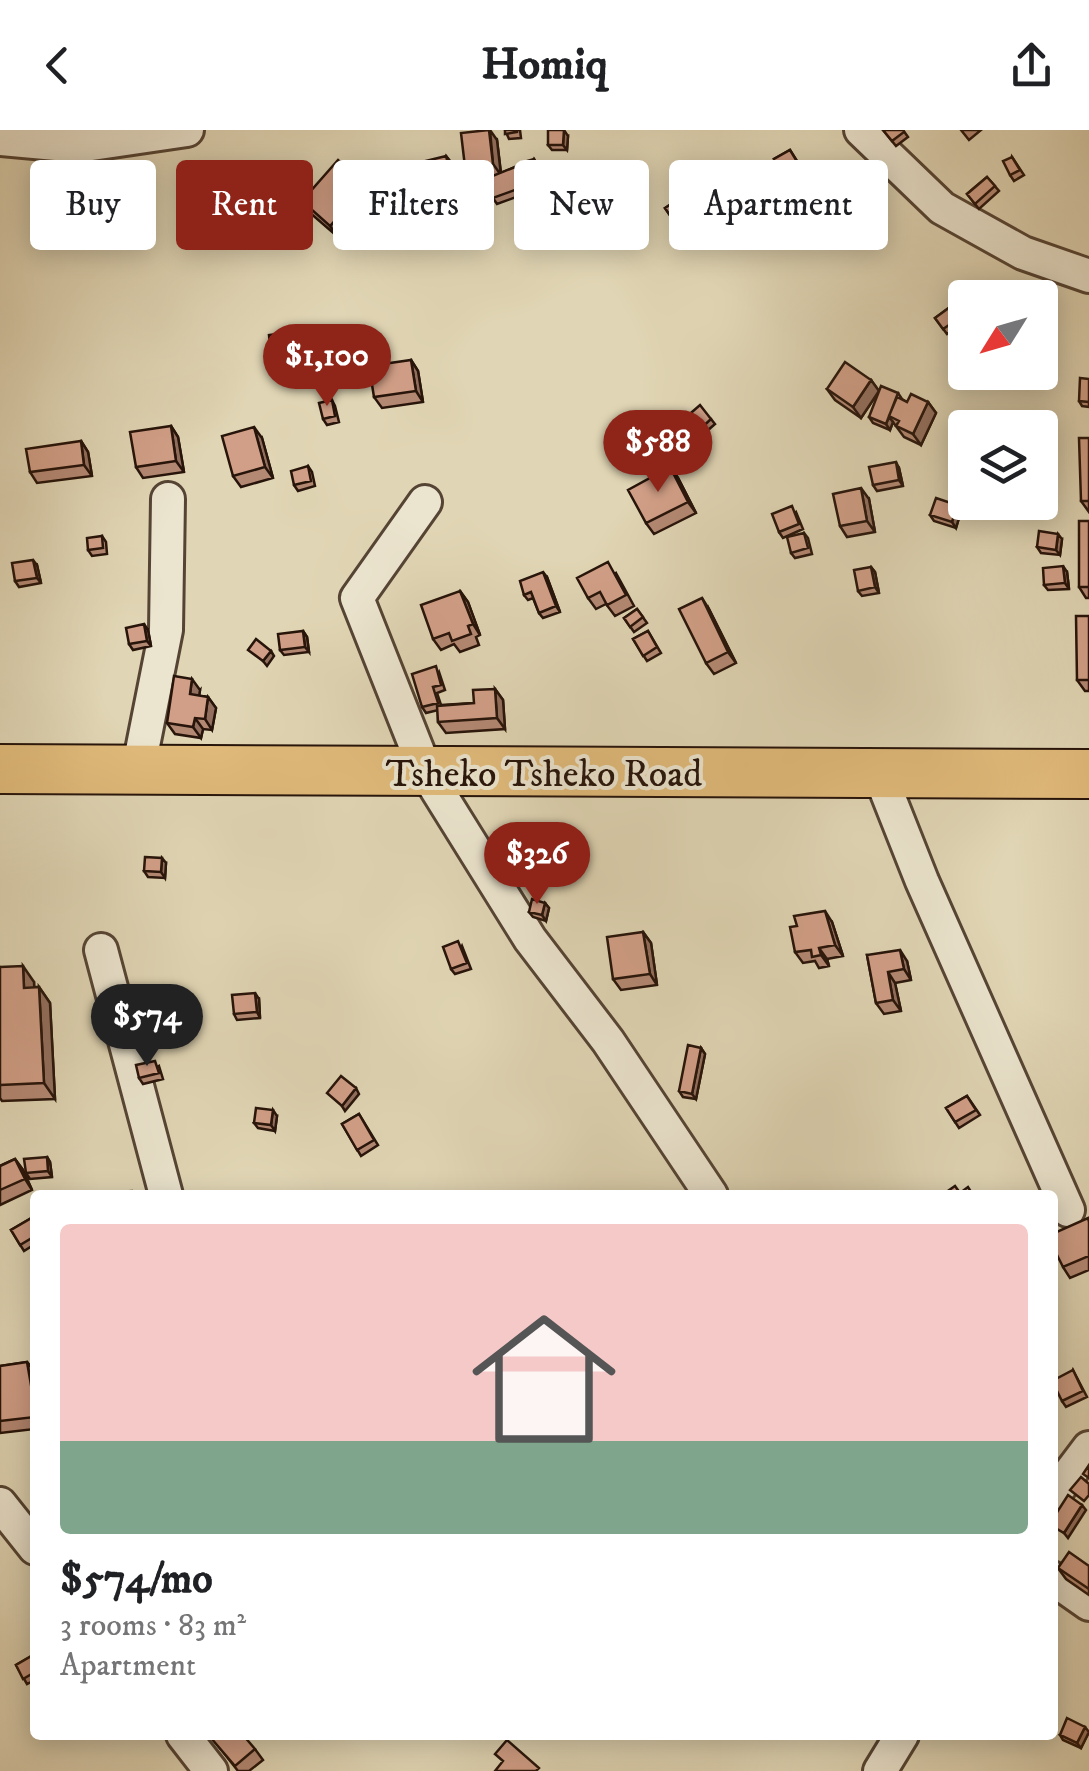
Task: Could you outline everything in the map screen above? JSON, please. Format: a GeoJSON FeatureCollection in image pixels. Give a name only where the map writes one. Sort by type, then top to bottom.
{"type":"FeatureCollection","features":[{"type":"Feature","properties":{"kind":"highway","name":"Tsheko Tsheko Road"},"geometry":{"type":"LineString","coordinates":[[0,770],[1089,774]]}},
{"type":"Feature","properties":{"kind":"street"},"geometry":{"type":"LineString","coordinates":[[0,139],[78,146],[187,130]]}},
{"type":"Feature","properties":{"kind":"street"},"geometry":{"type":"LineString","coordinates":[[861,130],[942,208],[1023,253],[1089,276]]}},
{"type":"Feature","properties":{"kind":"street"},"geometry":{"type":"LineString","coordinates":[[138,771],[166,630],[168,499]]}},
{"type":"Feature","properties":{"kind":"street"},"geometry":{"type":"LineString","coordinates":[[425,502],[357,598],[426,772],[530,938],[608,1041],[708,1190]]}},
{"type":"Feature","properties":{"kind":"street"},"geometry":{"type":"LineString","coordinates":[[880,775],[922,881],[1068,1210]]}},
{"type":"Feature","properties":{"kind":"street"},"geometry":{"type":"LineString","coordinates":[[102,950],[165,1190]]}},
{"type":"Feature","properties":{"kind":"street"},"geometry":{"type":"LineString","coordinates":[[1058,1489],[1089,1448]]}},
{"type":"Feature","properties":{"kind":"street"},"geometry":{"type":"LineString","coordinates":[[0,1504],[30,1542]]}},
{"type":"Feature","properties":{"kind":"street"},"geometry":{"type":"LineString","coordinates":[[1058,1582],[1089,1604]]}},
{"type":"Feature","properties":{"kind":"street"},"geometry":{"type":"LineString","coordinates":[[187,1740],[211,1771]]}},
{"type":"Feature","properties":{"kind":"street"},"geometry":{"type":"LineString","coordinates":[[880,1771],[899,1740]]}},
{"type":"Feature","properties":{"kind":"building"},"geometry":{"type":"Polygon","coordinates":[[[489,130],[493,160],[464,160],[461,133],[489,130]]]}},
{"type":"Feature","properties":{"kind":"building"},"geometry":{"type":"Polygon","coordinates":[[[548,130],[564,130],[563,145],[548,145],[548,130]]]}},
{"type":"Feature","properties":{"kind":"building"},"geometry":{"type":"Polygon","coordinates":[[[883,130],[903,130],[904,132],[892,141],[883,130]]]}},
{"type":"Feature","properties":{"kind":"building"},"geometry":{"type":"Polygon","coordinates":[[[790,150],[796,160],[775,160],[790,150]]]}},
{"type":"Feature","properties":{"kind":"building"},"geometry":{"type":"Polygon","coordinates":[[[1012,157],[1020,170],[1010,175],[1003,161],[1012,157]]]}},
{"type":"Feature","properties":{"kind":"building"},"geometry":{"type":"Polygon","coordinates":[[[333,166],[330,226],[313,211],[313,188],[333,166]]]}},
{"type":"Feature","properties":{"kind":"building"},"geometry":{"type":"Polygon","coordinates":[[[514,167],[514,190],[494,198],[494,175],[514,167]]]}},
{"type":"Feature","properties":{"kind":"building"},"geometry":{"type":"Polygon","coordinates":[[[987,177],[995,186],[975,204],[967,194],[987,177]]]}},
{"type":"Feature","properties":{"kind":"building"},"geometry":{"type":"Polygon","coordinates":[[[948,308],[948,326],[943,329],[935,318],[948,308]]]}},
{"type":"Feature","properties":{"kind":"building"},"geometry":{"type":"Polygon","coordinates":[[[286,333],[288,351],[271,353],[269,335],[286,333]]]}},
{"type":"Feature","properties":{"kind":"building"},"geometry":{"type":"Polygon","coordinates":[[[411,360],[416,391],[374,397],[369,366],[411,360]]]}},
{"type":"Feature","properties":{"kind":"building"},"geometry":{"type":"Polygon","coordinates":[[[845,362],[871,380],[853,407],[827,389],[845,362]]]}},
{"type":"Feature","properties":{"kind":"building"},"geometry":{"type":"Polygon","coordinates":[[[1080,378],[1089,379],[1089,402],[1079,401],[1080,378]]]}},
{"type":"Feature","properties":{"kind":"building"},"geometry":{"type":"Polygon","coordinates":[[[881,386],[898,393],[886,424],[869,417],[881,386]]]}},
{"type":"Feature","properties":{"kind":"building"},"geometry":{"type":"Polygon","coordinates":[[[911,394],[928,402],[913,434],[896,426],[899,421],[889,416],[897,397],[907,402],[911,394]]]}},
{"type":"Feature","properties":{"kind":"building"},"geometry":{"type":"Polygon","coordinates":[[[332,400],[335,416],[323,419],[319,403],[332,400]]]}},
{"type":"Feature","properties":{"kind":"building"},"geometry":{"type":"Polygon","coordinates":[[[700,405],[711,419],[696,433],[684,419],[700,405]]]}},
{"type":"Feature","properties":{"kind":"building"},"geometry":{"type":"Polygon","coordinates":[[[171,426],[176,461],[136,467],[130,432],[171,426]]]}},
{"type":"Feature","properties":{"kind":"building"},"geometry":{"type":"Polygon","coordinates":[[[254,427],[265,467],[233,476],[222,436],[254,427]]]}},
{"type":"Feature","properties":{"kind":"building"},"geometry":{"type":"Polygon","coordinates":[[[666,431],[675,448],[649,462],[640,444],[666,431]]]}},
{"type":"Feature","properties":{"kind":"building"},"geometry":{"type":"Polygon","coordinates":[[[1079,438],[1089,438],[1089,501],[1081,501],[1079,438]]]}},
{"type":"Feature","properties":{"kind":"building"},"geometry":{"type":"Polygon","coordinates":[[[81,441],[84,465],[30,472],[26,449],[81,441]]]}},
{"type":"Feature","properties":{"kind":"building"},"geometry":{"type":"Polygon","coordinates":[[[896,462],[899,480],[873,485],[869,467],[896,462]]]}},
{"type":"Feature","properties":{"kind":"building"},"geometry":{"type":"Polygon","coordinates":[[[308,466],[311,481],[294,485],[291,471],[308,466]]]}},
{"type":"Feature","properties":{"kind":"building"},"geometry":{"type":"Polygon","coordinates":[[[670,467],[688,502],[646,523],[628,490],[670,467]]]}},
{"type":"Feature","properties":{"kind":"building"},"geometry":{"type":"Polygon","coordinates":[[[861,488],[867,521],[840,526],[833,494],[861,488]]]}},
{"type":"Feature","properties":{"kind":"building"},"geometry":{"type":"Polygon","coordinates":[[[936,498],[948,502],[948,520],[953,520],[952,522],[930,515],[936,498]]]}},
{"type":"Feature","properties":{"kind":"building"},"geometry":{"type":"Polygon","coordinates":[[[792,506],[799,524],[779,532],[772,514],[792,506]]]}},
{"type":"Feature","properties":{"kind":"building"},"geometry":{"type":"Polygon","coordinates":[[[1079,521],[1089,521],[1089,587],[1079,587],[1079,521]]]}},
{"type":"Feature","properties":{"kind":"building"},"geometry":{"type":"Polygon","coordinates":[[[1039,531],[1058,534],[1056,550],[1037,547],[1039,531]]]}},
{"type":"Feature","properties":{"kind":"building"},"geometry":{"type":"Polygon","coordinates":[[[804,533],[808,548],[791,553],[787,537],[804,533]]]}},
{"type":"Feature","properties":{"kind":"building"},"geometry":{"type":"Polygon","coordinates":[[[102,536],[103,548],[88,550],[87,538],[102,536]]]}},
{"type":"Feature","properties":{"kind":"building"},"geometry":{"type":"Polygon","coordinates":[[[33,560],[37,578],[15,581],[12,563],[33,560]]]}},
{"type":"Feature","properties":{"kind":"building"},"geometry":{"type":"Polygon","coordinates":[[[608,562],[626,595],[607,605],[600,592],[588,598],[577,578],[608,562]]]}},
{"type":"Feature","properties":{"kind":"building"},"geometry":{"type":"Polygon","coordinates":[[[1063,566],[1065,583],[1044,585],[1043,568],[1063,566]]]}},
{"type":"Feature","properties":{"kind":"building"},"geometry":{"type":"Polygon","coordinates":[[[871,567],[875,587],[858,591],[854,570],[871,567]]]}},
{"type":"Feature","properties":{"kind":"building"},"geometry":{"type":"Polygon","coordinates":[[[543,572],[556,606],[539,613],[531,592],[524,595],[520,581],[543,572]]]}},
{"type":"Feature","properties":{"kind":"building"},"geometry":{"type":"Polygon","coordinates":[[[460,591],[473,624],[468,626],[471,634],[452,641],[449,633],[433,639],[421,605],[460,591]]]}},
{"type":"Feature","properties":{"kind":"building"},"geometry":{"type":"Polygon","coordinates":[[[702,598],[728,652],[706,663],[679,609],[702,598]]]}},
{"type":"Feature","properties":{"kind":"building"},"geometry":{"type":"Polygon","coordinates":[[[637,609],[643,617],[630,627],[624,618],[637,609]]]}},
{"type":"Feature","properties":{"kind":"building"},"geometry":{"type":"Polygon","coordinates":[[[1076,616],[1089,616],[1089,680],[1077,680],[1076,616]]]}},
{"type":"Feature","properties":{"kind":"building"},"geometry":{"type":"Polygon","coordinates":[[[144,624],[147,641],[129,644],[126,628],[144,624]]]}},
{"type":"Feature","properties":{"kind":"building"},"geometry":{"type":"Polygon","coordinates":[[[303,631],[305,647],[280,650],[278,634],[303,631]]]}},
{"type":"Feature","properties":{"kind":"building"},"geometry":{"type":"Polygon","coordinates":[[[648,631],[657,647],[643,656],[633,639],[648,631]]]}},
{"type":"Feature","properties":{"kind":"building"},"geometry":{"type":"Polygon","coordinates":[[[256,639],[271,651],[263,661],[248,650],[256,639]]]}},
{"type":"Feature","properties":{"kind":"building"},"geometry":{"type":"Polygon","coordinates":[[[436,666],[441,685],[433,687],[438,703],[422,707],[412,674],[436,666]]]}},
{"type":"Feature","properties":{"kind":"building"},"geometry":{"type":"Polygon","coordinates":[[[174,676],[192,679],[190,694],[208,697],[205,719],[195,718],[193,727],[167,723],[174,676]]]}},
{"type":"Feature","properties":{"kind":"building"},"geometry":{"type":"Polygon","coordinates":[[[495,689],[497,718],[438,722],[437,706],[474,703],[473,690],[495,689]]]}},
{"type":"Feature","properties":{"kind":"building"},"geometry":{"type":"Polygon","coordinates":[[[145,857],[162,858],[161,872],[144,871],[145,857]]]}},
{"type":"Feature","properties":{"kind":"building"},"geometry":{"type":"Polygon","coordinates":[[[532,899],[545,903],[542,915],[529,912],[532,899]]]}},
{"type":"Feature","properties":{"kind":"building"},"geometry":{"type":"Polygon","coordinates":[[[825,911],[835,945],[819,948],[821,955],[812,957],[811,950],[795,952],[790,927],[797,926],[794,916],[825,911]]]}},
{"type":"Feature","properties":{"kind":"building"},"geometry":{"type":"Polygon","coordinates":[[[643,932],[650,974],[613,979],[607,937],[643,932]]]}},
{"type":"Feature","properties":{"kind":"building"},"geometry":{"type":"Polygon","coordinates":[[[458,941],[467,963],[451,969],[443,947],[458,941]]]}},
{"type":"Feature","properties":{"kind":"building"},"geometry":{"type":"Polygon","coordinates":[[[900,950],[904,969],[888,972],[893,1000],[876,1003],[867,955],[900,950]]]}},
{"type":"Feature","properties":{"kind":"building"},"geometry":{"type":"Polygon","coordinates":[[[23,966],[24,988],[39,987],[44,1083],[0,1085],[0,967],[23,966]]]}},
{"type":"Feature","properties":{"kind":"building"},"geometry":{"type":"Polygon","coordinates":[[[255,993],[257,1012],[234,1014],[232,995],[255,993]]]}},
{"type":"Feature","properties":{"kind":"building"},"geometry":{"type":"Polygon","coordinates":[[[688,1045],[701,1048],[692,1094],[679,1091],[688,1045]]]}},
{"type":"Feature","properties":{"kind":"building"},"geometry":{"type":"Polygon","coordinates":[[[155,1061],[159,1073],[139,1078],[136,1065],[155,1061]]]}},
{"type":"Feature","properties":{"kind":"building"},"geometry":{"type":"Polygon","coordinates":[[[341,1076],[356,1088],[342,1106],[327,1093],[341,1076]]]}},
{"type":"Feature","properties":{"kind":"building"},"geometry":{"type":"Polygon","coordinates":[[[967,1096],[976,1110],[955,1122],[946,1108],[967,1096]]]}},
{"type":"Feature","properties":{"kind":"building"},"geometry":{"type":"Polygon","coordinates":[[[256,1108],[273,1110],[271,1125],[254,1123],[256,1108]]]}},
{"type":"Feature","properties":{"kind":"building"},"geometry":{"type":"Polygon","coordinates":[[[359,1114],[374,1140],[357,1150],[342,1124],[359,1114]]]}},
{"type":"Feature","properties":{"kind":"building"},"geometry":{"type":"Polygon","coordinates":[[[47,1157],[48,1171],[26,1173],[24,1159],[47,1157]]]}},
{"type":"Feature","properties":{"kind":"building"},"geometry":{"type":"Polygon","coordinates":[[[15,1159],[25,1179],[0,1190],[0,1166],[15,1159]]]}},
{"type":"Feature","properties":{"kind":"building"},"geometry":{"type":"Polygon","coordinates":[[[1088,1218],[1089,1256],[1063,1267],[1058,1257],[1058,1231],[1088,1218]]]}},
{"type":"Feature","properties":{"kind":"building"},"geometry":{"type":"Polygon","coordinates":[[[30,1219],[30,1239],[20,1245],[11,1230],[30,1219]]]}},
{"type":"Feature","properties":{"kind":"building"},"geometry":{"type":"Polygon","coordinates":[[[27,1362],[30,1418],[0,1421],[0,1366],[27,1362]]]}},
{"type":"Feature","properties":{"kind":"building"},"geometry":{"type":"Polygon","coordinates":[[[1073,1370],[1083,1391],[1062,1401],[1058,1378],[1073,1370]]]}},
{"type":"Feature","properties":{"kind":"building"},"geometry":{"type":"Polygon","coordinates":[[[1081,1477],[1089,1484],[1089,1495],[1084,1501],[1070,1490],[1081,1477]]]}},
{"type":"Feature","properties":{"kind":"building"},"geometry":{"type":"Polygon","coordinates":[[[1068,1495],[1082,1505],[1064,1533],[1058,1530],[1058,1511],[1068,1495]]]}},
{"type":"Feature","properties":{"kind":"building"},"geometry":{"type":"Polygon","coordinates":[[[1069,1552],[1089,1566],[1089,1589],[1058,1568],[1069,1552]]]}},
{"type":"Feature","properties":{"kind":"building"},"geometry":{"type":"Polygon","coordinates":[[[30,1657],[30,1675],[23,1679],[16,1665],[30,1657]]]}},
{"type":"Feature","properties":{"kind":"building"},"geometry":{"type":"Polygon","coordinates":[[[1067,1718],[1085,1727],[1077,1743],[1060,1735],[1067,1718]]]}},
{"type":"Feature","properties":{"kind":"building"},"geometry":{"type":"Polygon","coordinates":[[[213,1740],[247,1740],[255,1749],[235,1766],[213,1740]]]}},
{"type":"Feature","properties":{"kind":"building"},"geometry":{"type":"Polygon","coordinates":[[[507,1740],[539,1768],[495,1771],[503,1761],[495,1754],[507,1740]]]}}]}
